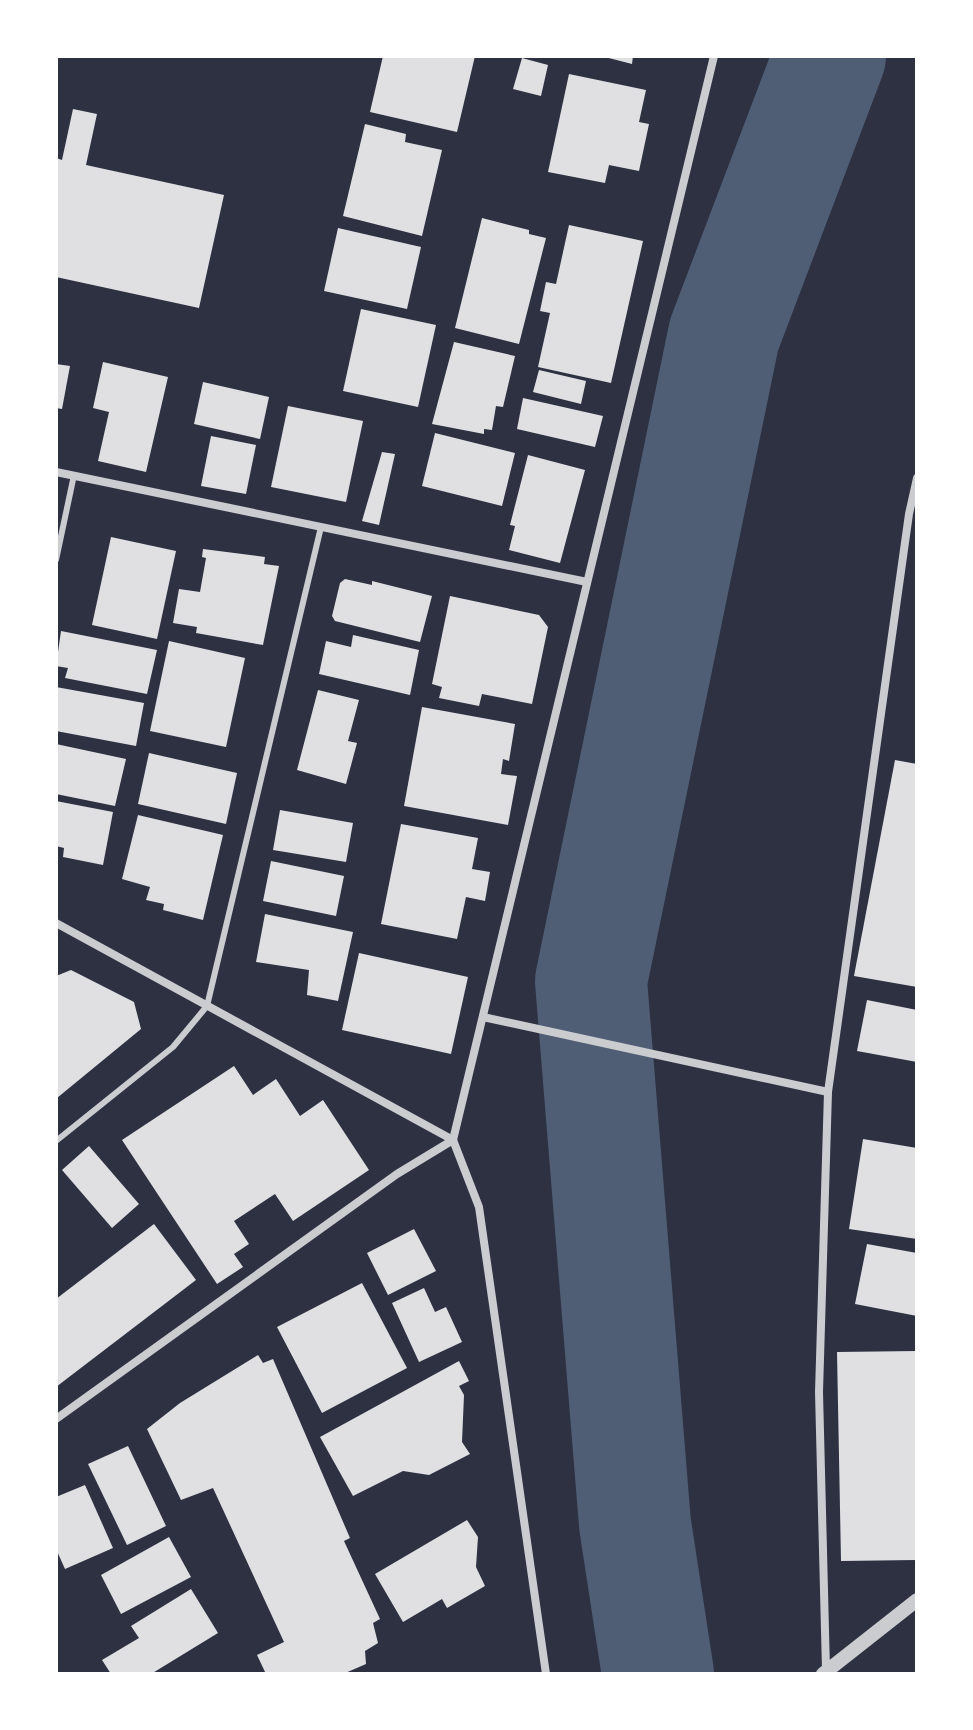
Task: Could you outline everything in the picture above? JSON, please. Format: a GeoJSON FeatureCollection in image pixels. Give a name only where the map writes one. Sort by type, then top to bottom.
{"type":"FeatureCollection","features":[{"type":"Feature","properties":{"kind":"street"},"geometry":{"type":"LineString","coordinates":[[546,1674],[479,1207],[453,1140],[714,56]]}},
{"type":"Feature","properties":{"kind":"street"},"geometry":{"type":"LineString","coordinates":[[56,472],[587,582]]}},
{"type":"Feature","properties":{"kind":"street"},"geometry":{"type":"LineString","coordinates":[[825,1673],[819,1392],[828,1092],[909,514],[917,478]]}},
{"type":"Feature","properties":{"kind":"street"},"geometry":{"type":"LineString","coordinates":[[56,923],[453,1140]]}},
{"type":"Feature","properties":{"kind":"street"},"geometry":{"type":"LineString","coordinates":[[483,1017],[828,1092]]}},
{"type":"Feature","properties":{"kind":"street"},"geometry":{"type":"LineString","coordinates":[[56,1419],[397,1174],[453,1140]]}},
{"type":"Feature","properties":{"kind":"street"},"geometry":{"type":"LineString","coordinates":[[825,1673],[917,1600]]}},
{"type":"Feature","properties":{"kind":"lane"},"geometry":{"type":"LineString","coordinates":[[56,560],[74,475]]}},
{"type":"Feature","properties":{"kind":"lane"},"geometry":{"type":"LineString","coordinates":[[56,1141],[173,1047],[207,1006],[321,527]]}},
{"type":"Feature","properties":{"kind":"building"},"geometry":{"type":"Polygon","coordinates":[[[383,56],[475,56],[457,132],[370,112],[383,56]]]}},
{"type":"Feature","properties":{"kind":"building"},"geometry":{"type":"Polygon","coordinates":[[[601,56],[633,56],[632,64],[601,56]]]}},
{"type":"Feature","properties":{"kind":"building"},"geometry":{"type":"Polygon","coordinates":[[[522,58],[548,65],[541,96],[513,89],[522,58]]]}},
{"type":"Feature","properties":{"kind":"building"},"geometry":{"type":"Polygon","coordinates":[[[569,74],[646,90],[639,122],[649,124],[639,171],[609,165],[605,183],[548,172],[569,74]]]}},
{"type":"Feature","properties":{"kind":"building"},"geometry":{"type":"Polygon","coordinates":[[[73,109],[97,114],[86,165],[224,195],[199,308],[56,277],[56,158],[62,160],[73,109]]]}},
{"type":"Feature","properties":{"kind":"building"},"geometry":{"type":"Polygon","coordinates":[[[365,124],[406,134],[405,142],[442,150],[422,236],[343,216],[365,124]]]}},
{"type":"Feature","properties":{"kind":"building"},"geometry":{"type":"Polygon","coordinates":[[[482,218],[529,230],[529,234],[546,238],[519,344],[455,328],[482,218]]]}},
{"type":"Feature","properties":{"kind":"building"},"geometry":{"type":"Polygon","coordinates":[[[569,225],[643,241],[611,383],[538,367],[550,313],[540,311],[546,282],[556,284],[569,225]]]}},
{"type":"Feature","properties":{"kind":"building"},"geometry":{"type":"Polygon","coordinates":[[[338,228],[421,247],[407,309],[324,291],[338,228]]]}},
{"type":"Feature","properties":{"kind":"building"},"geometry":{"type":"Polygon","coordinates":[[[361,309],[436,325],[418,407],[343,391],[361,309]]]}},
{"type":"Feature","properties":{"kind":"building"},"geometry":{"type":"Polygon","coordinates":[[[454,342],[515,356],[503,407],[496,406],[492,430],[484,429],[484,434],[432,424],[454,342]]]}},
{"type":"Feature","properties":{"kind":"building"},"geometry":{"type":"Polygon","coordinates":[[[103,362],[168,377],[146,472],[98,461],[109,412],[93,408],[103,362]]]}},
{"type":"Feature","properties":{"kind":"building"},"geometry":{"type":"Polygon","coordinates":[[[56,364],[70,366],[62,409],[56,408],[56,364]]]}},
{"type":"Feature","properties":{"kind":"building"},"geometry":{"type":"Polygon","coordinates":[[[539,370],[586,381],[581,404],[533,392],[539,370]]]}},
{"type":"Feature","properties":{"kind":"building"},"geometry":{"type":"Polygon","coordinates":[[[203,382],[269,397],[260,439],[194,424],[203,382]]]}},
{"type":"Feature","properties":{"kind":"building"},"geometry":{"type":"Polygon","coordinates":[[[523,398],[603,416],[595,447],[517,429],[523,398]]]}},
{"type":"Feature","properties":{"kind":"building"},"geometry":{"type":"Polygon","coordinates":[[[288,406],[363,421],[346,502],[271,487],[288,406]]]}},
{"type":"Feature","properties":{"kind":"building"},"geometry":{"type":"Polygon","coordinates":[[[435,433],[515,453],[502,506],[422,486],[435,433]]]}},
{"type":"Feature","properties":{"kind":"building"},"geometry":{"type":"Polygon","coordinates":[[[211,436],[256,445],[246,494],[201,486],[211,436]]]}},
{"type":"Feature","properties":{"kind":"building"},"geometry":{"type":"Polygon","coordinates":[[[382,452],[395,454],[379,525],[362,521],[382,452]]]}},
{"type":"Feature","properties":{"kind":"building"},"geometry":{"type":"Polygon","coordinates":[[[528,455],[585,470],[560,563],[509,550],[515,526],[510,525],[528,455]]]}},
{"type":"Feature","properties":{"kind":"building"},"geometry":{"type":"Polygon","coordinates":[[[111,537],[176,551],[157,639],[92,625],[111,537]]]}},
{"type":"Feature","properties":{"kind":"building"},"geometry":{"type":"Polygon","coordinates":[[[203,549],[265,557],[264,564],[279,566],[263,645],[196,633],[197,627],[173,623],[179,589],[200,592],[206,558],[202,557],[203,549]]]}},
{"type":"Feature","properties":{"kind":"building"},"geometry":{"type":"Polygon","coordinates":[[[345,579],[372,585],[372,581],[432,596],[420,642],[335,621],[332,616],[340,583],[345,579]]]}},
{"type":"Feature","properties":{"kind":"building"},"geometry":{"type":"Polygon","coordinates":[[[450,596],[539,615],[548,627],[532,704],[482,694],[479,706],[439,698],[442,687],[432,684],[450,596]]]}},
{"type":"Feature","properties":{"kind":"building"},"geometry":{"type":"Polygon","coordinates":[[[61,631],[157,650],[147,694],[65,678],[68,668],[56,666],[61,631]]]}},
{"type":"Feature","properties":{"kind":"building"},"geometry":{"type":"Polygon","coordinates":[[[353,635],[419,650],[410,695],[319,674],[326,641],[351,647],[353,635]]]}},
{"type":"Feature","properties":{"kind":"building"},"geometry":{"type":"Polygon","coordinates":[[[169,641],[245,658],[226,747],[150,731],[169,641]]]}},
{"type":"Feature","properties":{"kind":"building"},"geometry":{"type":"Polygon","coordinates":[[[56,687],[144,703],[136,746],[56,731],[56,687]]]}},
{"type":"Feature","properties":{"kind":"building"},"geometry":{"type":"Polygon","coordinates":[[[318,690],[359,700],[348,741],[357,743],[346,784],[297,770],[318,690]]]}},
{"type":"Feature","properties":{"kind":"building"},"geometry":{"type":"Polygon","coordinates":[[[422,707],[515,724],[509,761],[503,759],[501,774],[517,776],[508,825],[404,806],[422,707]]]}},
{"type":"Feature","properties":{"kind":"building"},"geometry":{"type":"Polygon","coordinates":[[[56,744],[126,759],[115,806],[56,794],[56,744]]]}},
{"type":"Feature","properties":{"kind":"building"},"geometry":{"type":"Polygon","coordinates":[[[149,753],[237,773],[226,824],[138,804],[149,753]]]}},
{"type":"Feature","properties":{"kind":"building"},"geometry":{"type":"Polygon","coordinates":[[[895,760],[917,764],[917,987],[854,976],[895,760]]]}},
{"type":"Feature","properties":{"kind":"building"},"geometry":{"type":"Polygon","coordinates":[[[56,801],[113,812],[103,865],[63,857],[64,848],[56,846],[56,801]]]}},
{"type":"Feature","properties":{"kind":"building"},"geometry":{"type":"Polygon","coordinates":[[[280,810],[353,823],[346,862],[273,850],[280,810]]]}},
{"type":"Feature","properties":{"kind":"building"},"geometry":{"type":"Polygon","coordinates":[[[138,815],[223,835],[203,920],[163,910],[164,904],[146,900],[150,887],[122,879],[138,815]]]}},
{"type":"Feature","properties":{"kind":"building"},"geometry":{"type":"Polygon","coordinates":[[[401,824],[478,838],[472,869],[490,872],[485,901],[466,897],[457,939],[381,924],[401,824]]]}},
{"type":"Feature","properties":{"kind":"building"},"geometry":{"type":"Polygon","coordinates":[[[271,861],[344,876],[336,916],[263,901],[271,861]]]}},
{"type":"Feature","properties":{"kind":"building"},"geometry":{"type":"Polygon","coordinates":[[[265,914],[353,932],[338,1001],[307,995],[309,970],[256,962],[265,914]]]}},
{"type":"Feature","properties":{"kind":"building"},"geometry":{"type":"Polygon","coordinates":[[[359,953],[468,977],[451,1054],[342,1030],[359,953]]]}},
{"type":"Feature","properties":{"kind":"building"},"geometry":{"type":"Polygon","coordinates":[[[71,970],[134,1002],[141,1029],[57,1098],[56,976],[71,970]]]}},
{"type":"Feature","properties":{"kind":"building"},"geometry":{"type":"Polygon","coordinates":[[[867,1000],[917,1010],[917,1062],[857,1051],[867,1000]]]}},
{"type":"Feature","properties":{"kind":"building"},"geometry":{"type":"Polygon","coordinates":[[[234,1066],[253,1095],[276,1079],[300,1116],[323,1100],[369,1170],[293,1221],[275,1194],[234,1221],[249,1244],[234,1254],[243,1267],[217,1284],[122,1140],[234,1066]]]}},
{"type":"Feature","properties":{"kind":"building"},"geometry":{"type":"Polygon","coordinates":[[[863,1139],[917,1148],[917,1239],[849,1229],[863,1139]]]}},
{"type":"Feature","properties":{"kind":"building"},"geometry":{"type":"Polygon","coordinates":[[[89,1146],[139,1204],[112,1228],[62,1170],[89,1146]]]}},
{"type":"Feature","properties":{"kind":"building"},"geometry":{"type":"Polygon","coordinates":[[[154,1224],[196,1280],[56,1387],[56,1299],[154,1224]]]}},
{"type":"Feature","properties":{"kind":"building"},"geometry":{"type":"Polygon","coordinates":[[[414,1229],[436,1271],[388,1295],[367,1253],[414,1229]]]}},
{"type":"Feature","properties":{"kind":"building"},"geometry":{"type":"Polygon","coordinates":[[[867,1244],[917,1253],[917,1316],[855,1304],[867,1244]]]}},
{"type":"Feature","properties":{"kind":"building"},"geometry":{"type":"Polygon","coordinates":[[[362,1283],[407,1368],[322,1413],[277,1327],[362,1283]]]}},
{"type":"Feature","properties":{"kind":"building"},"geometry":{"type":"Polygon","coordinates":[[[424,1288],[435,1312],[446,1307],[462,1342],[419,1362],[392,1303],[424,1288]]]}},
{"type":"Feature","properties":{"kind":"building"},"geometry":{"type":"Polygon","coordinates":[[[917,1351],[916,1560],[841,1561],[837,1352],[917,1351]]]}},
{"type":"Feature","properties":{"kind":"building"},"geometry":{"type":"Polygon","coordinates":[[[258,1355],[263,1363],[273,1359],[350,1538],[344,1541],[380,1619],[373,1623],[378,1643],[365,1651],[366,1664],[343,1674],[266,1674],[257,1655],[284,1642],[213,1488],[181,1500],[147,1429],[180,1403],[258,1355]]]}},
{"type":"Feature","properties":{"kind":"building"},"geometry":{"type":"Polygon","coordinates":[[[459,1361],[469,1381],[459,1386],[464,1395],[462,1442],[470,1454],[429,1475],[403,1471],[353,1496],[320,1437],[459,1361]]]}},
{"type":"Feature","properties":{"kind":"building"},"geometry":{"type":"Polygon","coordinates":[[[128,1446],[166,1526],[127,1545],[88,1464],[128,1446]]]}},
{"type":"Feature","properties":{"kind":"building"},"geometry":{"type":"Polygon","coordinates":[[[85,1485],[113,1548],[65,1569],[56,1549],[56,1497],[85,1485]]]}},
{"type":"Feature","properties":{"kind":"building"},"geometry":{"type":"Polygon","coordinates":[[[467,1520],[478,1537],[476,1567],[485,1586],[447,1608],[442,1599],[403,1622],[375,1574],[467,1520]]]}},
{"type":"Feature","properties":{"kind":"building"},"geometry":{"type":"Polygon","coordinates":[[[169,1537],[191,1577],[121,1614],[101,1575],[169,1537]]]}},
{"type":"Feature","properties":{"kind":"building"},"geometry":{"type":"Polygon","coordinates":[[[191,1589],[218,1633],[151,1674],[111,1674],[102,1660],[139,1638],[131,1626],[191,1589]]]}},
{"type":"Feature","properties":{"kind":"waterway"},"geometry":{"type":"LineString","coordinates":[[658,1674],[635,1524],[591,981],[724,335],[830,56]]}}]}
